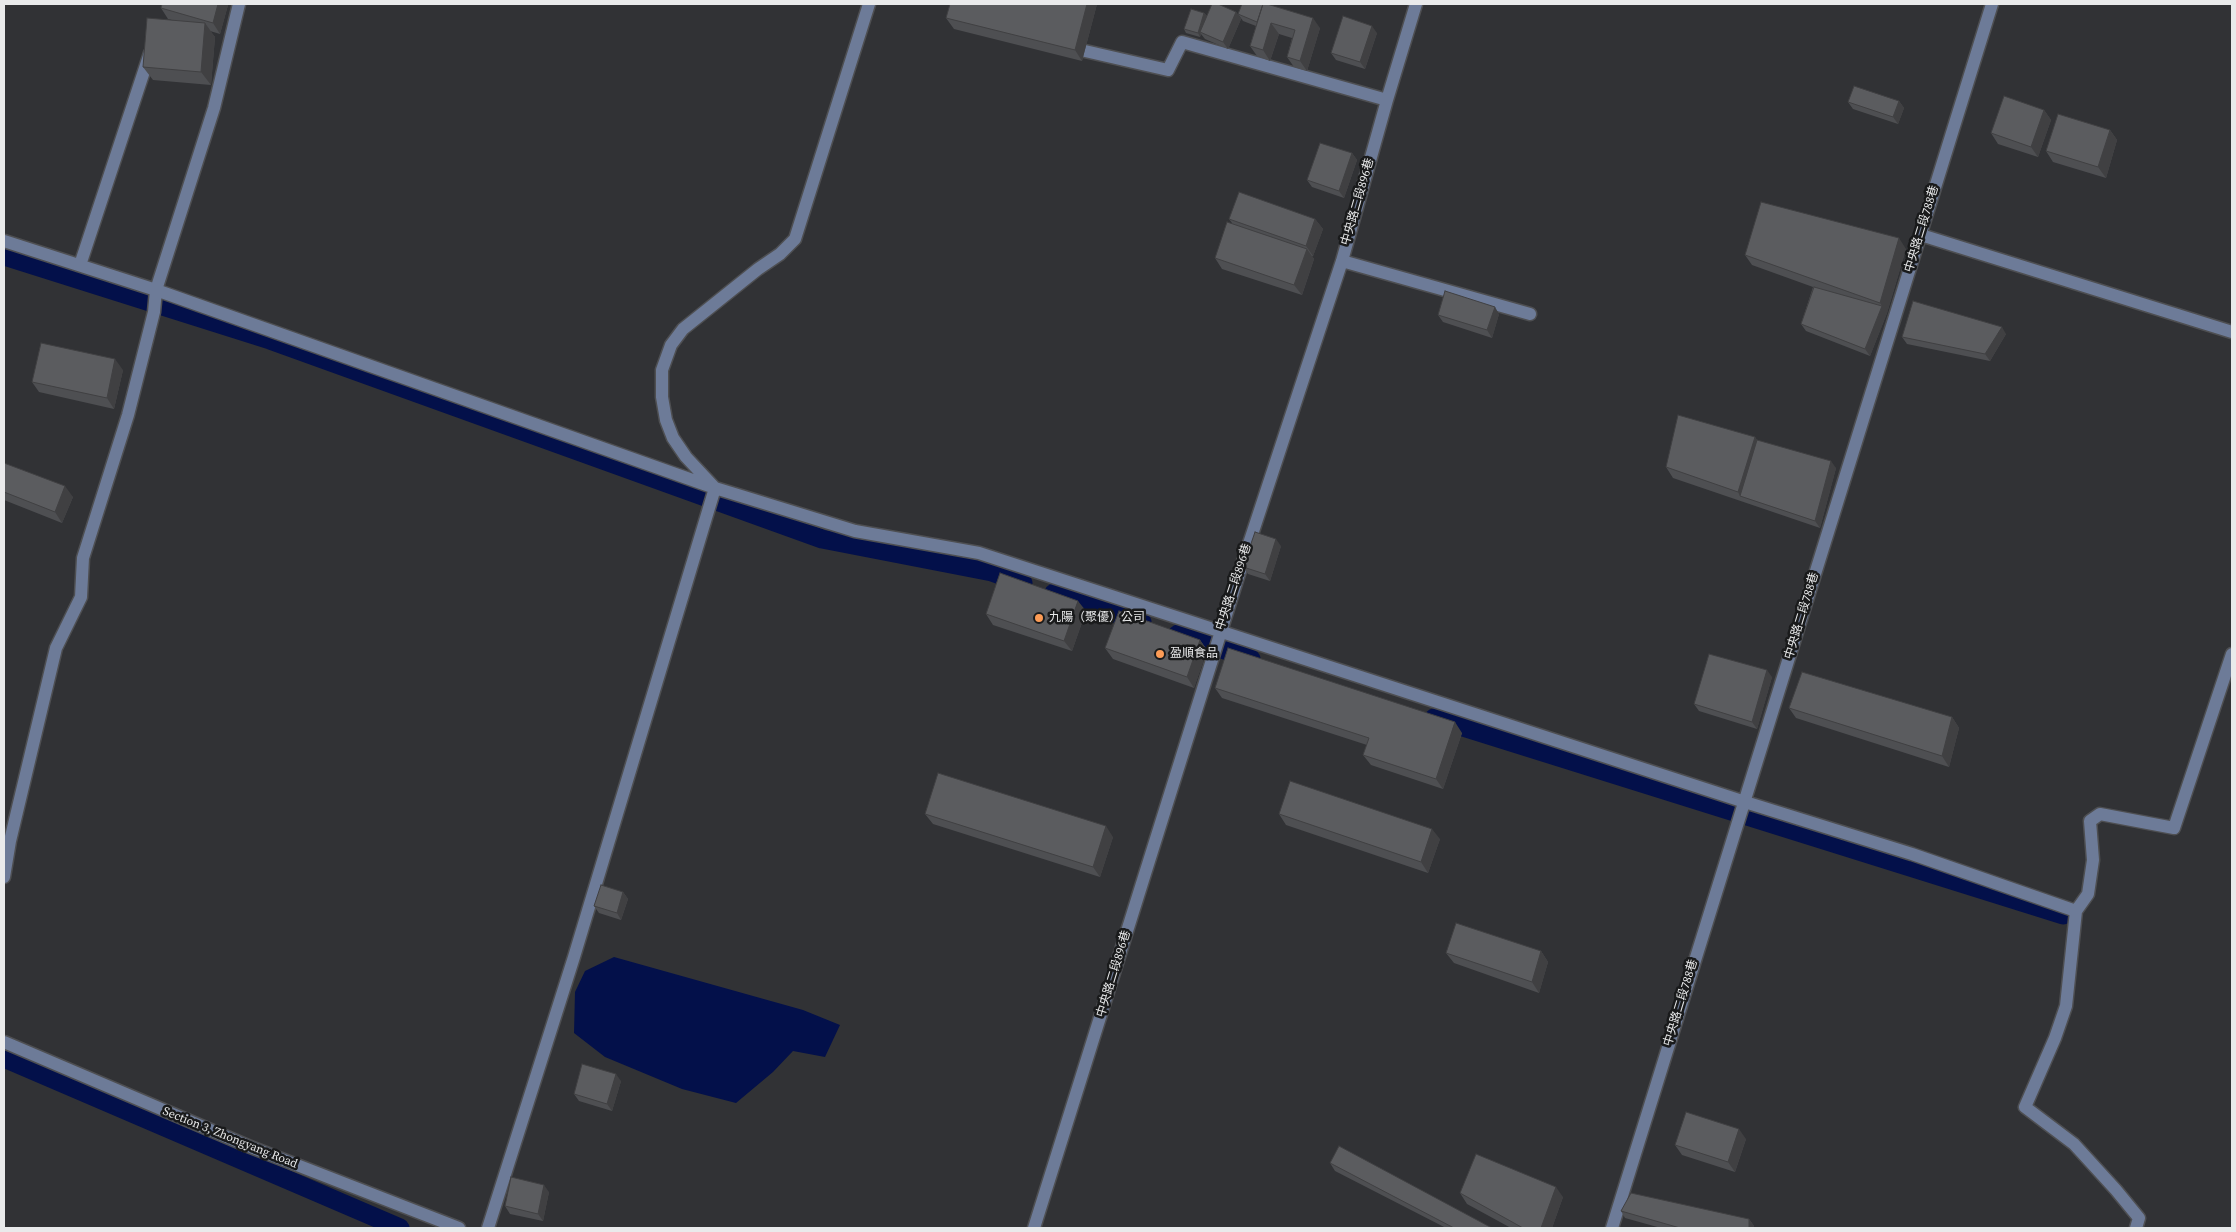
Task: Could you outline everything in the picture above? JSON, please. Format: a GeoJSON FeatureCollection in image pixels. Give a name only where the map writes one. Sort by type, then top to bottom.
{"type":"FeatureCollection","features":[{"type":"Feature","properties":{"kind":"street"},"geometry":{"type":"LineString","coordinates":[[4,877],[56,648],[81,597],[83,558],[128,415],[154,312],[156,290],[214,108],[239,4]]}},
{"type":"Feature","properties":{"kind":"street"},"geometry":{"type":"LineString","coordinates":[[715,488],[686,457],[673,438],[666,420],[662,397],[662,370],[671,345],[683,329],[758,269],[780,254],[795,239],[869,4]]}},
{"type":"Feature","properties":{"kind":"street","name":"中央路二段896巷"},"geometry":{"type":"LineString","coordinates":[[1034,1228],[1221,631],[1342,261],[1416,4]]}},
{"type":"Feature","properties":{"kind":"street","name":"中央路二段788巷"},"geometry":{"type":"LineString","coordinates":[[1612,1228],[1992,4]]}},
{"type":"Feature","properties":{"kind":"street"},"geometry":{"type":"LineString","coordinates":[[1085,51],[1168,70],[1182,42],[1387,100]]}},
{"type":"Feature","properties":{"kind":"street"},"geometry":{"type":"LineString","coordinates":[[80,265],[153,43]]}},
{"type":"Feature","properties":{"kind":"street"},"geometry":{"type":"LineString","coordinates":[[1921,235],[2232,332]]}},
{"type":"Feature","properties":{"kind":"street"},"geometry":{"type":"LineString","coordinates":[[4,241],[156,290],[715,488],[855,531],[979,553],[1745,802],[1912,854],[2076,910]]}},
{"type":"Feature","properties":{"kind":"street"},"geometry":{"type":"LineString","coordinates":[[1342,261],[1530,314]]}},
{"type":"Feature","properties":{"kind":"street"},"geometry":{"type":"LineString","coordinates":[[488,1228],[571,966],[715,488]]}},
{"type":"Feature","properties":{"kind":"street"},"geometry":{"type":"LineString","coordinates":[[2136,1228],[2139,1218],[2074,1144],[2025,1107],[2056,1038],[2066,1006],[2076,910],[2088,894],[2092,860],[2090,821],[2100,814],[2174,828],[2232,654]]}},
{"type":"Feature","properties":{"kind":"street","name":"Section 3, Zhongyang Road"},"geometry":{"type":"LineString","coordinates":[[4,1042],[248,1146],[459,1228]]}},
{"type":"Feature","properties":{"kind":"shaded area"},"geometry":{"type":"Polygon","coordinates":[[[614,957],[803,1010],[840,1025],[825,1057],[793,1051],[773,1072],[736,1103],[682,1089],[605,1057],[574,1033],[575,992],[585,971],[614,957]]]}},
{"type":"Feature","properties":{"kind":"building"},"geometry":{"type":"Polygon","coordinates":[[[162,4],[218,4],[213,23],[161,8],[162,4]]]}},
{"type":"Feature","properties":{"kind":"building"},"geometry":{"type":"Polygon","coordinates":[[[950,4],[1087,4],[1075,50],[946,18],[950,4]]]}},
{"type":"Feature","properties":{"kind":"building"},"geometry":{"type":"Polygon","coordinates":[[[1212,4],[1218,4],[1236,12],[1223,42],[1200,32],[1212,4]]]}},
{"type":"Feature","properties":{"kind":"building"},"geometry":{"type":"Polygon","coordinates":[[[1242,4],[1263,4],[1257,22],[1238,14],[1242,4]]]}},
{"type":"Feature","properties":{"kind":"building"},"geometry":{"type":"Polygon","coordinates":[[[1263,4],[1313,18],[1300,61],[1287,57],[1295,30],[1271,23],[1263,50],[1250,46],[1263,4]]]}},
{"type":"Feature","properties":{"kind":"building"},"geometry":{"type":"Polygon","coordinates":[[[1191,9],[1204,13],[1198,33],[1184,29],[1191,9]]]}},
{"type":"Feature","properties":{"kind":"building"},"geometry":{"type":"Polygon","coordinates":[[[1343,16],[1372,26],[1360,62],[1331,53],[1343,16]]]}},
{"type":"Feature","properties":{"kind":"building"},"geometry":{"type":"Polygon","coordinates":[[[147,18],[205,23],[201,72],[143,67],[147,18]]]}},
{"type":"Feature","properties":{"kind":"building"},"geometry":{"type":"Polygon","coordinates":[[[1854,86],[1899,101],[1893,117],[1848,102],[1854,86]]]}},
{"type":"Feature","properties":{"kind":"building"},"geometry":{"type":"Polygon","coordinates":[[[2004,96],[2044,110],[2031,147],[1991,133],[2004,96]]]}},
{"type":"Feature","properties":{"kind":"building"},"geometry":{"type":"Polygon","coordinates":[[[2058,114],[2110,130],[2098,167],[2046,151],[2058,114]]]}},
{"type":"Feature","properties":{"kind":"building"},"geometry":{"type":"Polygon","coordinates":[[[1320,143],[1352,153],[1339,191],[1307,180],[1320,143]]]}},
{"type":"Feature","properties":{"kind":"building"},"geometry":{"type":"Polygon","coordinates":[[[1239,192],[1315,219],[1306,246],[1229,219],[1239,192]]]}},
{"type":"Feature","properties":{"kind":"building"},"geometry":{"type":"Polygon","coordinates":[[[1761,202],[1899,238],[1880,303],[1745,255],[1761,202]]]}},
{"type":"Feature","properties":{"kind":"building"},"geometry":{"type":"Polygon","coordinates":[[[1227,222],[1307,249],[1294,285],[1215,258],[1227,222]]]}},
{"type":"Feature","properties":{"kind":"building"},"geometry":{"type":"Polygon","coordinates":[[[1814,287],[1882,306],[1865,349],[1801,324],[1814,287]]]}},
{"type":"Feature","properties":{"kind":"building"},"geometry":{"type":"Polygon","coordinates":[[[1445,291],[1495,307],[1487,330],[1438,315],[1445,291]]]}},
{"type":"Feature","properties":{"kind":"building"},"geometry":{"type":"Polygon","coordinates":[[[1913,301],[2002,327],[1985,354],[1902,337],[1913,301]]]}},
{"type":"Feature","properties":{"kind":"building"},"geometry":{"type":"Polygon","coordinates":[[[41,343],[115,359],[107,398],[32,382],[41,343]]]}},
{"type":"Feature","properties":{"kind":"building"},"geometry":{"type":"Polygon","coordinates":[[[1678,415],[1755,437],[1738,492],[1666,467],[1678,415]]]}},
{"type":"Feature","properties":{"kind":"building"},"geometry":{"type":"Polygon","coordinates":[[[1757,440],[1831,461],[1815,521],[1740,496],[1757,440]]]}},
{"type":"Feature","properties":{"kind":"building"},"geometry":{"type":"Polygon","coordinates":[[[4,463],[65,486],[55,512],[4,492],[4,463]]]}},
{"type":"Feature","properties":{"kind":"building"},"geometry":{"type":"Polygon","coordinates":[[[1255,532],[1276,539],[1265,574],[1243,567],[1255,532]]]}},
{"type":"Feature","properties":{"kind":"building","name":"九陽（聚優）公司"},"geometry":{"type":"Polygon","coordinates":[[[1000,573],[1078,601],[1064,641],[986,614],[1000,573]]]}},
{"type":"Feature","properties":{"kind":"building","name":"盈順食品"},"geometry":{"type":"Polygon","coordinates":[[[1119,611],[1200,640],[1187,677],[1105,648],[1119,611]]]}},
{"type":"Feature","properties":{"kind":"building"},"geometry":{"type":"Polygon","coordinates":[[[1228,648],[1455,722],[1436,779],[1363,755],[1369,738],[1215,688],[1228,648]]]}},
{"type":"Feature","properties":{"kind":"building"},"geometry":{"type":"Polygon","coordinates":[[[1709,654],[1767,670],[1752,722],[1694,704],[1709,654]]]}},
{"type":"Feature","properties":{"kind":"building"},"geometry":{"type":"Polygon","coordinates":[[[1802,672],[1952,717],[1942,756],[1789,708],[1802,672]]]}},
{"type":"Feature","properties":{"kind":"building"},"geometry":{"type":"Polygon","coordinates":[[[938,773],[1106,826],[1093,867],[925,814],[938,773]]]}},
{"type":"Feature","properties":{"kind":"building"},"geometry":{"type":"Polygon","coordinates":[[[1290,781],[1432,829],[1421,862],[1279,814],[1290,781]]]}},
{"type":"Feature","properties":{"kind":"building"},"geometry":{"type":"Polygon","coordinates":[[[601,885],[623,892],[617,913],[594,906],[601,885]]]}},
{"type":"Feature","properties":{"kind":"building"},"geometry":{"type":"Polygon","coordinates":[[[1456,923],[1541,951],[1532,982],[1446,953],[1456,923]]]}},
{"type":"Feature","properties":{"kind":"building"},"geometry":{"type":"Polygon","coordinates":[[[582,1064],[616,1074],[607,1104],[574,1094],[582,1064]]]}},
{"type":"Feature","properties":{"kind":"building"},"geometry":{"type":"Polygon","coordinates":[[[1686,1112],[1739,1129],[1728,1162],[1675,1145],[1686,1112]]]}},
{"type":"Feature","properties":{"kind":"building"},"geometry":{"type":"Polygon","coordinates":[[[1339,1146],[1492,1228],[1454,1228],[1330,1163],[1339,1146]]]}},
{"type":"Feature","properties":{"kind":"building"},"geometry":{"type":"Polygon","coordinates":[[[1476,1154],[1556,1187],[1541,1228],[1523,1228],[1460,1193],[1476,1154]]]}},
{"type":"Feature","properties":{"kind":"building"},"geometry":{"type":"Polygon","coordinates":[[[511,1177],[544,1185],[538,1214],[505,1206],[511,1177]]]}},
{"type":"Feature","properties":{"kind":"building"},"geometry":{"type":"Polygon","coordinates":[[[1631,1193],[1749,1219],[1749,1228],[1680,1228],[1621,1211],[1631,1193]]]}},
{"type":"Feature","properties":{"kind":"waterway"},"geometry":{"type":"LineString","coordinates":[[4,256],[270,340],[822,539],[992,572],[1023,583]]}},
{"type":"Feature","properties":{"kind":"waterway"},"geometry":{"type":"LineString","coordinates":[[1054,593],[1142,622]]}},
{"type":"Feature","properties":{"kind":"waterway"},"geometry":{"type":"LineString","coordinates":[[1178,634],[1251,659]]}},
{"type":"Feature","properties":{"kind":"waterway"},"geometry":{"type":"LineString","coordinates":[[1434,718],[2063,915]]}},
{"type":"Feature","properties":{"kind":"waterway"},"geometry":{"type":"LineString","coordinates":[[4,1058],[400,1228]]}},
{"type":"Feature","properties":{"kind":"place","name":"九陽（聚優）公司"},"geometry":{"type":"Point","coordinates":[1039,618]}},
{"type":"Feature","properties":{"kind":"place","name":"盈順食品"},"geometry":{"type":"Point","coordinates":[1160,654]}}]}
